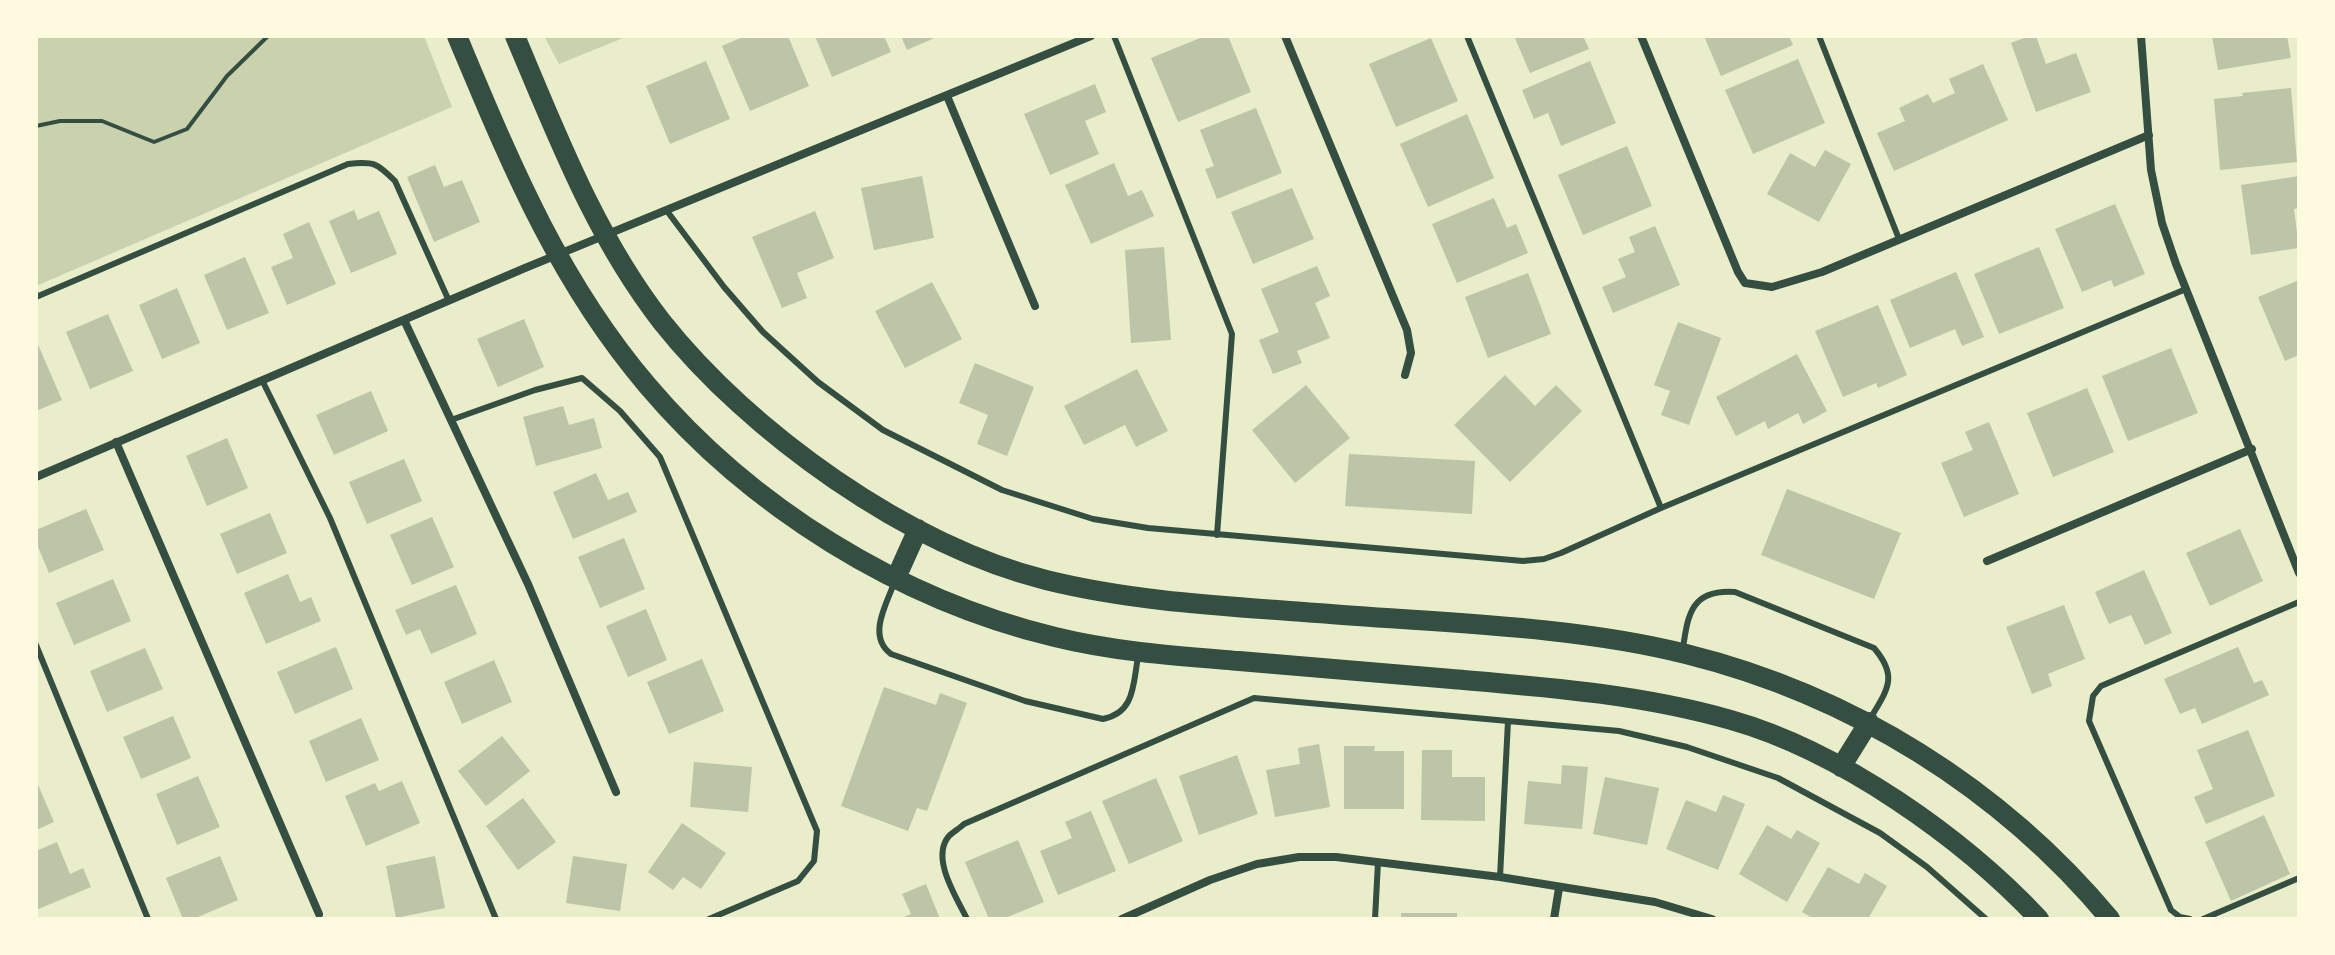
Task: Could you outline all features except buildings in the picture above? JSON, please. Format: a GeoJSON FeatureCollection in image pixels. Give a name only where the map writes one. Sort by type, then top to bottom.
{"type":"FeatureCollection","features":[{"type":"Feature","properties":{"kind":"main road"},"geometry":{"type":"LineString","coordinates":[[457,36],[517,178],[556,256],[620,351],[688,430],[729,467],[790,515],[845,551],[896,578],[1008,624],[1054,637],[1139,652],[1598,692],[1733,721],[1777,736],[1841,767],[1918,815],[2008,886],[2039,919]]}},
{"type":"Feature","properties":{"kind":"main road"},"geometry":{"type":"LineString","coordinates":[[515,36],[604,237],[663,323],[721,387],[771,432],[817,467],[918,529],[980,557],[1044,579],[1156,601],[1578,635],[1682,653],[1775,680],[1869,722],[1937,763],[2027,832],[2064,867],[2110,919]]}},
{"type":"Feature","properties":{"kind":"main road"},"geometry":{"type":"LineString","coordinates":[[896,578],[918,529]]}},
{"type":"Feature","properties":{"kind":"main road"},"geometry":{"type":"LineString","coordinates":[[1841,767],[1869,722]]}},
{"type":"Feature","properties":{"kind":"street"},"geometry":{"type":"LineString","coordinates":[[36,477],[556,256],[1091,36]]}},
{"type":"Feature","properties":{"kind":"street"},"geometry":{"type":"LineString","coordinates":[[1285,36],[1407,330],[1411,353],[1405,375]]}},
{"type":"Feature","properties":{"kind":"street"},"geometry":{"type":"LineString","coordinates":[[1641,36],[1745,283],[1772,287],[1822,272],[2149,135]]}},
{"type":"Feature","properties":{"kind":"street"},"geometry":{"type":"LineString","coordinates":[[2141,36],[2151,170],[2162,223],[2299,573]]}},
{"type":"Feature","properties":{"kind":"street"},"geometry":{"type":"LineString","coordinates":[[947,96],[1035,306]]}},
{"type":"Feature","properties":{"kind":"street"},"geometry":{"type":"LineString","coordinates":[[404,320],[528,584],[616,792]]}},
{"type":"Feature","properties":{"kind":"street"},"geometry":{"type":"LineString","coordinates":[[116,442],[319,914]]}},
{"type":"Feature","properties":{"kind":"street"},"geometry":{"type":"LineString","coordinates":[[1987,561],[2252,449]]}},
{"type":"Feature","properties":{"kind":"street"},"geometry":{"type":"LineString","coordinates":[[1122,919],[1210,880],[1257,864],[1299,857],[1336,857],[1500,877],[1655,902],[1712,919]]}},
{"type":"Feature","properties":{"kind":"street"},"geometry":{"type":"LineString","coordinates":[[1554,919],[1559,888]]}},
{"type":"Feature","properties":{"kind":"lane"},"geometry":{"type":"LineString","coordinates":[[1114,36],[1232,334],[1217,535]]}},
{"type":"Feature","properties":{"kind":"lane"},"geometry":{"type":"LineString","coordinates":[[1467,36],[1661,508]]}},
{"type":"Feature","properties":{"kind":"lane"},"geometry":{"type":"LineString","coordinates":[[1819,36],[1899,239]]}},
{"type":"Feature","properties":{"kind":"lane"},"geometry":{"type":"LineString","coordinates":[[36,297],[348,164],[369,162],[381,167],[395,181],[449,301]]}},
{"type":"Feature","properties":{"kind":"lane"},"geometry":{"type":"LineString","coordinates":[[667,211],[724,287],[763,332],[818,382],[883,430],[1002,490],[1093,519],[1217,535],[1533,560],[1561,553],[1661,508],[2186,289]]}},
{"type":"Feature","properties":{"kind":"lane"},"geometry":{"type":"LineString","coordinates":[[451,420],[535,390],[582,378],[620,411],[660,457],[817,831],[814,861],[798,881],[709,919]]}},
{"type":"Feature","properties":{"kind":"lane"},"geometry":{"type":"LineString","coordinates":[[262,380],[330,518],[496,919]]}},
{"type":"Feature","properties":{"kind":"lane"},"geometry":{"type":"LineString","coordinates":[[896,578],[880,624],[878,637],[882,647],[891,654],[1025,701],[1103,719],[1119,714],[1132,695],[1139,652]]}},
{"type":"Feature","properties":{"kind":"lane"},"geometry":{"type":"LineString","coordinates":[[1682,653],[1687,618],[1695,602],[1725,591],[1735,592],[1874,648],[1890,673],[1887,687],[1869,722]]}},
{"type":"Feature","properties":{"kind":"lane"},"geometry":{"type":"LineString","coordinates":[[2190,919],[2180,917],[2171,910],[2089,721],[2093,696],[2101,686],[2299,602]]}},
{"type":"Feature","properties":{"kind":"lane"},"geometry":{"type":"LineString","coordinates":[[36,645],[148,919]]}},
{"type":"Feature","properties":{"kind":"lane"},"geometry":{"type":"LineString","coordinates":[[967,919],[947,875],[941,853],[948,837],[964,824],[1254,698],[1619,731],[1687,747],[1778,778],[1880,833],[1927,867],[1986,919]]}},
{"type":"Feature","properties":{"kind":"lane"},"geometry":{"type":"LineString","coordinates":[[1500,877],[1508,721]]}},
{"type":"Feature","properties":{"kind":"lane"},"geometry":{"type":"LineString","coordinates":[[1375,919],[1378,862]]}},
{"type":"Feature","properties":{"kind":"lane"},"geometry":{"type":"LineString","coordinates":[[2203,919],[2299,878]]}},
{"type":"Feature","properties":{"kind":"path"},"geometry":{"type":"LineString","coordinates":[[36,126],[60,121],[102,121],[154,142],[187,129],[227,76],[268,36]]}},
{"type":"Feature","properties":{"kind":"green space"},"geometry":{"type":"Polygon","coordinates":[[[36,36],[424,36],[452,107],[36,286],[36,36]]]}},
{"type":"Feature","properties":{"kind":"green space"},"geometry":{"type":"Polygon","coordinates":[[[544,36],[628,36],[559,64],[544,36]]]}}]}
